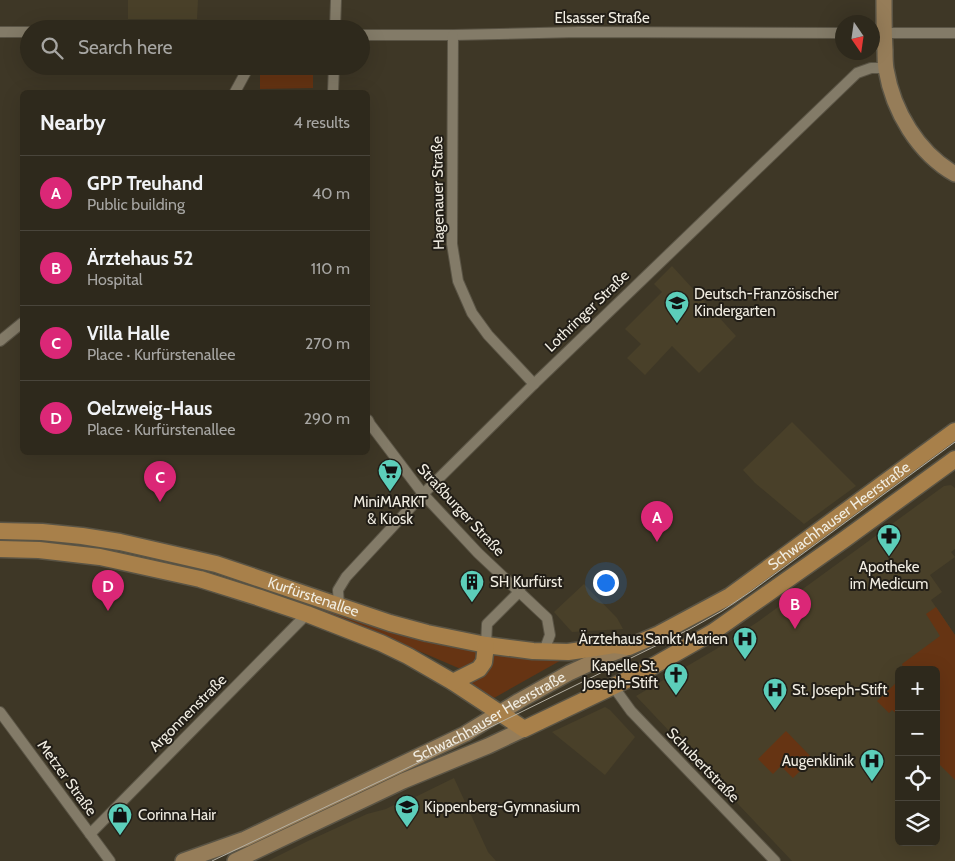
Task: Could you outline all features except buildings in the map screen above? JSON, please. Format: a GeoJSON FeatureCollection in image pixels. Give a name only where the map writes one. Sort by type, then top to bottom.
{"type":"FeatureCollection","features":[{"type":"Feature","properties":{"kind":"main road"},"geometry":{"type":"LineString","coordinates":[[880,22],[884,0]]}},
{"type":"Feature","properties":{"kind":"main road"},"geometry":{"type":"LineString","coordinates":[[880,42],[892,95],[905,122],[924,149],[944,168],[955,174]]}},
{"type":"Feature","properties":{"kind":"main road","name":"Schwachhauser Heerstraße"},"geometry":{"type":"LineString","coordinates":[[183,861],[246,839],[465,734],[569,673],[659,634],[730,596],[955,431]]}},
{"type":"Feature","properties":{"kind":"main road","name":"Schwachhauser Heerstraße"},"geometry":{"type":"LineString","coordinates":[[235,861],[403,781],[488,746],[642,673],[713,632],[954,461]]}},
{"type":"Feature","properties":{"kind":"main road","name":"Kurfürstenallee"},"geometry":{"type":"LineString","coordinates":[[0,531],[42,532],[82,536],[130,544],[216,564],[390,623],[486,645],[568,652],[614,645],[629,647]]}},
{"type":"Feature","properties":{"kind":"main road","name":"Kurfürstenallee"},"geometry":{"type":"LineString","coordinates":[[0,549],[39,550],[100,557],[200,579],[307,614],[390,648],[423,664],[524,729]]}},
{"type":"Feature","properties":{"kind":"main road"},"geometry":{"type":"LineString","coordinates":[[453,682],[479,669],[484,662],[486,645]]}},
{"type":"Feature","properties":{"kind":"street"},"geometry":{"type":"LineString","coordinates":[[335,20],[336,0]]}},
{"type":"Feature","properties":{"kind":"street"},"geometry":{"type":"LineString","coordinates":[[0,32],[20,32]]}},
{"type":"Feature","properties":{"kind":"street","name":"Elsasser Straße"},"geometry":{"type":"LineString","coordinates":[[370,34],[835,32]]}},
{"type":"Feature","properties":{"kind":"street"},"geometry":{"type":"LineString","coordinates":[[880,33],[955,33]]}},
{"type":"Feature","properties":{"kind":"street","name":"Hagenauer Straße"},"geometry":{"type":"LineString","coordinates":[[453,35],[452,244],[458,281],[472,313],[482,328],[534,384]]}},
{"type":"Feature","properties":{"kind":"street","name":"Lothringer Straße"},"geometry":{"type":"LineString","coordinates":[[340,606],[338,590],[346,577],[423,494],[534,384],[857,73],[871,68],[886,68]]}},
{"type":"Feature","properties":{"kind":"street"},"geometry":{"type":"LineString","coordinates":[[236,90],[244,75]]}},
{"type":"Feature","properties":{"kind":"street"},"geometry":{"type":"LineString","coordinates":[[333,90],[334,75]]}},
{"type":"Feature","properties":{"kind":"street"},"geometry":{"type":"LineString","coordinates":[[0,341],[20,325]]}},
{"type":"Feature","properties":{"kind":"street","name":"Straßburger Straße"},"geometry":{"type":"LineString","coordinates":[[370,424],[423,494],[478,553],[547,618],[550,635],[544,651]]}},
{"type":"Feature","properties":{"kind":"street"},"geometry":{"type":"LineString","coordinates":[[486,645],[487,624],[520,592]]}},
{"type":"Feature","properties":{"kind":"street","name":"Argonnenstraße"},"geometry":{"type":"LineString","coordinates":[[90,834],[307,614]]}},
{"type":"Feature","properties":{"kind":"street","name":"Schubertstraße"},"geometry":{"type":"LineString","coordinates":[[613,686],[631,711],[775,861]]}},
{"type":"Feature","properties":{"kind":"street","name":"Metzer Straße"},"geometry":{"type":"LineString","coordinates":[[0,712],[110,861]]}},
{"type":"Feature","properties":{"kind":"shaded area"},"geometry":{"type":"Polygon","coordinates":[[[128,0],[198,0],[197,19],[128,19],[128,0]]]}},
{"type":"Feature","properties":{"kind":"shaded area"},"geometry":{"type":"Polygon","coordinates":[[[260,75],[313,75],[313,88],[260,89],[260,75]]]}},
{"type":"Feature","properties":{"kind":"shaded area","name":"Deutsch-Französischer Kindergarten"},"geometry":{"type":"Polygon","coordinates":[[[672,266],[736,336],[699,373],[672,346],[645,375],[627,358],[641,344],[625,329],[662,292],[654,284],[672,266]]]}},
{"type":"Feature","properties":{"kind":"shaded area"},"geometry":{"type":"Polygon","coordinates":[[[792,422],[856,486],[804,524],[755,483],[743,470],[792,422]]]}},
{"type":"Feature","properties":{"kind":"shaded area","name":"St. Joseph-Stift"},"geometry":{"type":"Polygon","coordinates":[[[951,485],[955,488],[955,549],[951,552],[955,557],[930,575],[942,592],[931,600],[955,635],[955,861],[792,861],[636,696],[718,648],[759,621],[944,486],[951,485]]]}},
{"type":"Feature","properties":{"kind":"shaded area"},"geometry":{"type":"Polygon","coordinates":[[[584,584],[617,618],[623,629],[572,632],[554,612],[584,584]]]}},
{"type":"Feature","properties":{"kind":"shaded area"},"geometry":{"type":"Polygon","coordinates":[[[301,601],[473,650],[477,654],[477,659],[475,664],[463,670],[356,624],[300,604],[301,601]]]}},
{"type":"Feature","properties":{"kind":"shaded area"},"geometry":{"type":"Polygon","coordinates":[[[936,607],[955,635],[955,780],[940,765],[940,666],[903,666],[902,664],[940,636],[926,614],[936,607]]]}},
{"type":"Feature","properties":{"kind":"shaded area"},"geometry":{"type":"Polygon","coordinates":[[[491,653],[565,658],[494,698],[466,681],[491,653]]]}},
{"type":"Feature","properties":{"kind":"shaded area"},"geometry":{"type":"Polygon","coordinates":[[[895,684],[895,713],[892,710],[889,713],[877,701],[895,684]]]}},
{"type":"Feature","properties":{"kind":"shaded area"},"geometry":{"type":"Polygon","coordinates":[[[605,707],[635,737],[605,775],[552,732],[605,707]]]}},
{"type":"Feature","properties":{"kind":"shaded area"},"geometry":{"type":"Polygon","coordinates":[[[786,731],[818,764],[813,769],[806,762],[793,778],[781,766],[773,774],[758,759],[786,731]]]}},
{"type":"Feature","properties":{"kind":"shaded area","name":"Kippenberg-Gymnasium"},"geometry":{"type":"Polygon","coordinates":[[[454,778],[488,852],[496,861],[268,861],[367,814],[386,809],[402,801],[405,802],[454,778]]]}},
{"type":"Feature","properties":{"kind":"tram line"},"geometry":{"type":"LineString","coordinates":[[212,861],[395,774],[690,629],[722,611],[955,442]]}},
{"type":"Feature","properties":{"kind":"place","name":"Deutsch-Französischer Kindergarten"},"geometry":{"type":"Point","coordinates":[677,324]}},
{"type":"Feature","properties":{"kind":"place","name":"MiniMARKT & Kiosk"},"geometry":{"type":"Point","coordinates":[390,492]}},
{"type":"Feature","properties":{"kind":"place","name":"Villa Halle"},"geometry":{"type":"Point","coordinates":[160,502]}},
{"type":"Feature","properties":{"kind":"place","name":"GPP Treuhand"},"geometry":{"type":"Point","coordinates":[657,542]}},
{"type":"Feature","properties":{"kind":"place","name":"Apotheke im Medicum"},"geometry":{"type":"Point","coordinates":[889,557]}},
{"type":"Feature","properties":{"kind":"place","name":"SH Kurfürst"},"geometry":{"type":"Point","coordinates":[472,603]}},
{"type":"Feature","properties":{"kind":"place","name":"Oelzweig-Haus"},"geometry":{"type":"Point","coordinates":[108,611]}},
{"type":"Feature","properties":{"kind":"place","name":"Ärztehaus 52"},"geometry":{"type":"Point","coordinates":[795,629]}},
{"type":"Feature","properties":{"kind":"place","name":"Ärztehaus Sankt Marien"},"geometry":{"type":"Point","coordinates":[745,660]}},
{"type":"Feature","properties":{"kind":"place","name":"Kapelle St. Joseph-Stift"},"geometry":{"type":"Point","coordinates":[676,696]}},
{"type":"Feature","properties":{"kind":"place","name":"St. Joseph-Stift"},"geometry":{"type":"Point","coordinates":[775,711]}},
{"type":"Feature","properties":{"kind":"place","name":"Augenklinik"},"geometry":{"type":"Point","coordinates":[872,782]}},
{"type":"Feature","properties":{"kind":"place","name":"Kippenberg-Gymnasium"},"geometry":{"type":"Point","coordinates":[407,828]}},
{"type":"Feature","properties":{"kind":"place","name":"Corinna Hair"},"geometry":{"type":"Point","coordinates":[120,836]}}]}
